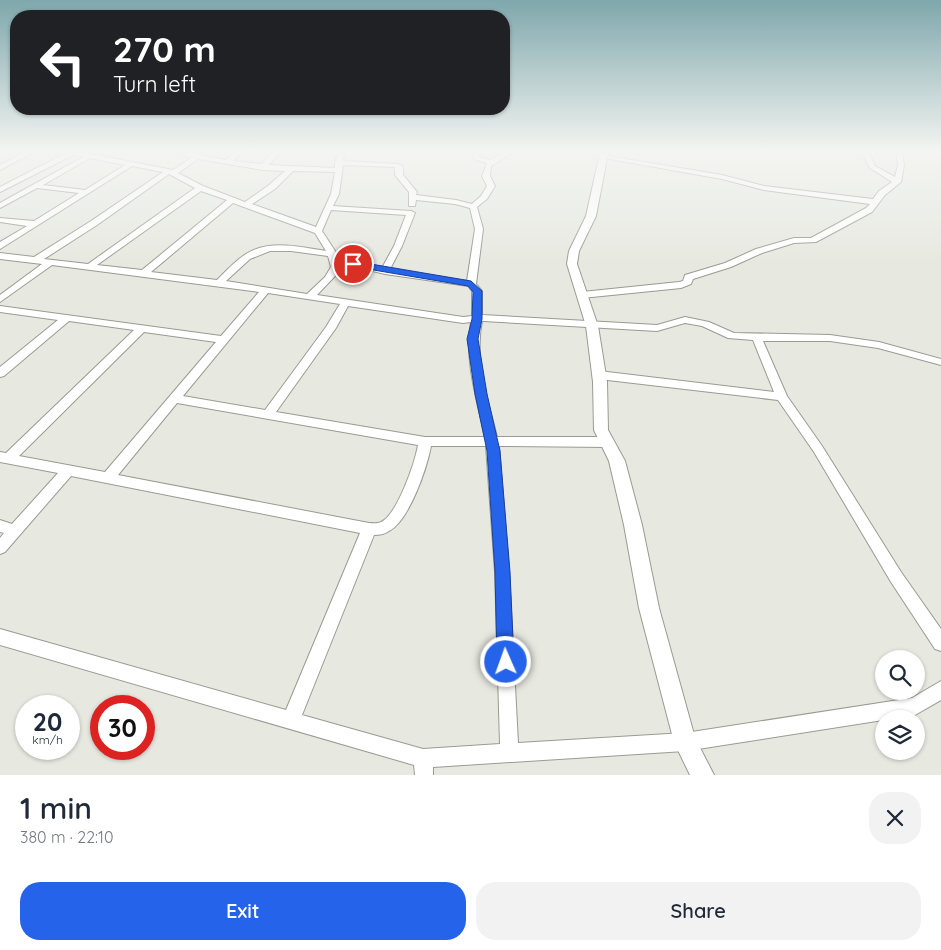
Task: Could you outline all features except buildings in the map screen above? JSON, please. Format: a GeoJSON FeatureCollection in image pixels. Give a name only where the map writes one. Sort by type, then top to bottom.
{"type":"FeatureCollection","features":[{"type":"Feature","properties":{"kind":"street"},"geometry":{"type":"LineString","coordinates":[[0,206],[30,189]]}},
{"type":"Feature","properties":{"kind":"street"},"geometry":{"type":"LineString","coordinates":[[62,189],[86,192]]}},
{"type":"Feature","properties":{"kind":"street"},"geometry":{"type":"LineString","coordinates":[[0,246],[91,189]]}},
{"type":"Feature","properties":{"kind":"street"},"geometry":{"type":"LineString","coordinates":[[36,260],[146,189]]}},
{"type":"Feature","properties":{"kind":"street"},"geometry":{"type":"LineString","coordinates":[[89,267],[198,189]]}},
{"type":"Feature","properties":{"kind":"street"},"geometry":{"type":"LineString","coordinates":[[203,189],[318,231],[334,258],[337,267],[331,276],[309,297]]}},
{"type":"Feature","properties":{"kind":"street"},"geometry":{"type":"LineString","coordinates":[[246,205],[269,189]]}},
{"type":"Feature","properties":{"kind":"street"},"geometry":{"type":"LineString","coordinates":[[318,231],[335,189]]}},
{"type":"Feature","properties":{"kind":"street"},"geometry":{"type":"LineString","coordinates":[[385,271],[398,246],[411,213],[413,192],[410,189]]}},
{"type":"Feature","properties":{"kind":"street"},"geometry":{"type":"LineString","coordinates":[[473,207],[490,189]]}},
{"type":"Feature","properties":{"kind":"street"},"geometry":{"type":"LineString","coordinates":[[597,189],[591,216],[574,251],[572,264],[592,326],[599,375],[601,430],[617,461],[633,525],[649,608],[685,742],[702,775]]}},
{"type":"Feature","properties":{"kind":"street"},"geometry":{"type":"LineString","coordinates":[[773,189],[875,202]]}},
{"type":"Feature","properties":{"kind":"street"},"geometry":{"type":"LineString","coordinates":[[582,295],[688,282],[688,276],[728,265],[759,251],[794,241],[813,240],[869,210],[889,189]]}},
{"type":"Feature","properties":{"kind":"street"},"geometry":{"type":"LineString","coordinates":[[0,191],[18,196]]}},
{"type":"Feature","properties":{"kind":"street"},"geometry":{"type":"LineString","coordinates":[[412,197],[456,202],[473,207]]}},
{"type":"Feature","properties":{"kind":"street"},"geometry":{"type":"LineString","coordinates":[[144,274],[232,200]]}},
{"type":"Feature","properties":{"kind":"street"},"geometry":{"type":"LineString","coordinates":[[471,284],[480,229],[473,207]]}},
{"type":"Feature","properties":{"kind":"street"},"geometry":{"type":"LineString","coordinates":[[328,208],[411,213]]}},
{"type":"Feature","properties":{"kind":"street"},"geometry":{"type":"LineString","coordinates":[[0,220],[35,224]]}},
{"type":"Feature","properties":{"kind":"street"},"geometry":{"type":"LineString","coordinates":[[219,283],[250,254],[261,250],[276,249],[334,258],[385,271],[471,284],[477,291],[477,319],[473,339],[481,394],[492,441],[502,572],[509,752]]}},
{"type":"Feature","properties":{"kind":"street"},"geometry":{"type":"LineString","coordinates":[[0,256],[219,283],[462,320],[477,319],[657,328],[686,320],[705,324],[732,336],[830,338],[879,345],[941,362]]}},
{"type":"Feature","properties":{"kind":"street"},"geometry":{"type":"LineString","coordinates":[[0,299],[50,262]]}},
{"type":"Feature","properties":{"kind":"street"},"geometry":{"type":"LineString","coordinates":[[107,479],[266,290]]}},
{"type":"Feature","properties":{"kind":"street"},"geometry":{"type":"LineString","coordinates":[[268,414],[330,328],[345,303]]}},
{"type":"Feature","properties":{"kind":"street"},"geometry":{"type":"LineString","coordinates":[[0,308],[225,340]]}},
{"type":"Feature","properties":{"kind":"street"},"geometry":{"type":"LineString","coordinates":[[0,373],[66,318]]}},
{"type":"Feature","properties":{"kind":"street"},"geometry":{"type":"LineString","coordinates":[[4,458],[142,328]]}},
{"type":"Feature","properties":{"kind":"street"},"geometry":{"type":"LineString","coordinates":[[757,338],[782,397],[818,449],[896,577],[941,643]]}},
{"type":"Feature","properties":{"kind":"street"},"geometry":{"type":"LineString","coordinates":[[599,375],[782,397]]}},
{"type":"Feature","properties":{"kind":"street"},"geometry":{"type":"LineString","coordinates":[[176,399],[425,442],[607,442]]}},
{"type":"Feature","properties":{"kind":"street"},"geometry":{"type":"LineString","coordinates":[[4,458],[369,529],[385,527],[397,514],[424,454],[425,442]]}},
{"type":"Feature","properties":{"kind":"street"},"geometry":{"type":"LineString","coordinates":[[0,548],[68,471]]}},
{"type":"Feature","properties":{"kind":"street"},"geometry":{"type":"LineString","coordinates":[[0,526],[15,531]]}},
{"type":"Feature","properties":{"kind":"street"},"geometry":{"type":"LineString","coordinates":[[291,720],[369,529]]}},
{"type":"Feature","properties":{"kind":"street"},"geometry":{"type":"LineString","coordinates":[[0,637],[291,720],[423,766],[509,752],[685,742],[915,706],[941,690]]}},
{"type":"Feature","properties":{"kind":"route"},"geometry":{"type":"LineString","coordinates":[[353,264],[385,271],[471,284],[477,291],[477,319],[473,339],[481,394],[494,451],[506,662]]}}]}
